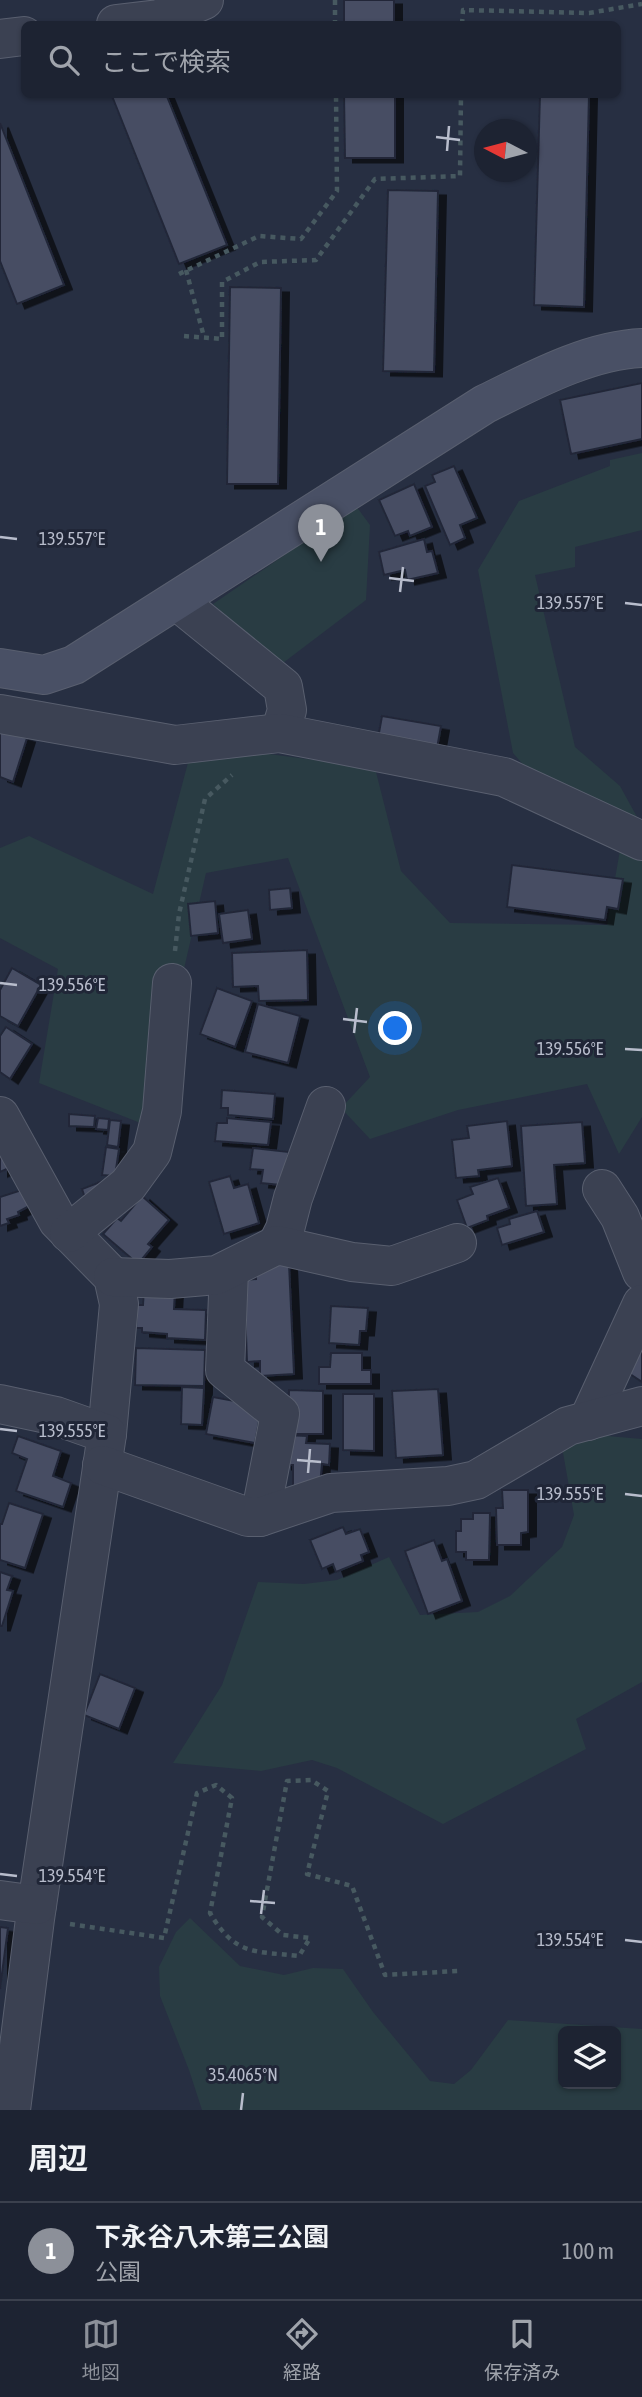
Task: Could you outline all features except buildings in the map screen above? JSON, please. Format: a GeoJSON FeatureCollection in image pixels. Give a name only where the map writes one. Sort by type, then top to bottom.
{"type":"FeatureCollection","features":[{"type":"Feature","properties":{"kind":"street"},"geometry":{"type":"LineString","coordinates":[[142,21],[159,19],[204,0]]}},
{"type":"Feature","properties":{"kind":"street"},"geometry":{"type":"LineString","coordinates":[[0,39],[21,36]]}},
{"type":"Feature","properties":{"kind":"street"},"geometry":{"type":"LineString","coordinates":[[0,668],[44,675],[74,665],[485,404],[555,370],[627,349],[642,348]]}},
{"type":"Feature","properties":{"kind":"street"},"geometry":{"type":"LineString","coordinates":[[177,601],[282,687],[287,710],[280,733]]}},
{"type":"Feature","properties":{"kind":"street"},"geometry":{"type":"LineString","coordinates":[[0,714],[175,745],[280,733],[504,777],[642,841]]}},
{"type":"Feature","properties":{"kind":"street"},"geometry":{"type":"LineString","coordinates":[[69,1233],[128,1185],[152,1152],[162,1111],[172,983]]}},
{"type":"Feature","properties":{"kind":"street"},"geometry":{"type":"LineString","coordinates":[[113,1276],[170,1279],[217,1275],[277,1245],[285,1229],[293,1198],[326,1106]]}},
{"type":"Feature","properties":{"kind":"street"},"geometry":{"type":"LineString","coordinates":[[0,1116],[58,1221],[113,1276],[118,1304],[104,1449],[24,1908],[11,2110]]}},
{"type":"Feature","properties":{"kind":"street"},"geometry":{"type":"LineString","coordinates":[[602,1189],[620,1217],[642,1272]]}},
{"type":"Feature","properties":{"kind":"street"},"geometry":{"type":"LineString","coordinates":[[277,1245],[352,1262],[391,1266],[457,1243]]}},
{"type":"Feature","properties":{"kind":"street"},"geometry":{"type":"LineString","coordinates":[[229,1270],[225,1370],[279,1414],[260,1517]]}},
{"type":"Feature","properties":{"kind":"street"},"geometry":{"type":"LineString","coordinates":[[588,1420],[642,1304]]}},
{"type":"Feature","properties":{"kind":"street"},"geometry":{"type":"LineString","coordinates":[[0,1405],[56,1416],[104,1449],[248,1517],[260,1517],[331,1493],[448,1486],[476,1480],[568,1426],[642,1406]]}},
{"type":"Feature","properties":{"kind":"path"},"geometry":{"type":"LineString","coordinates":[[335,0],[335,21]]}},
{"type":"Feature","properties":{"kind":"path"},"geometry":{"type":"LineString","coordinates":[[462,21],[463,10],[589,13],[642,4]]}},
{"type":"Feature","properties":{"kind":"path"},"geometry":{"type":"LineString","coordinates":[[179,274],[259,236],[301,239],[337,191],[336,98]]}},
{"type":"Feature","properties":{"kind":"path"},"geometry":{"type":"LineString","coordinates":[[184,336],[222,339],[222,282],[260,262],[316,260],[374,179],[460,176],[461,98]]}},
{"type":"Feature","properties":{"kind":"path"},"geometry":{"type":"LineString","coordinates":[[186,270],[204,337]]}},
{"type":"Feature","properties":{"kind":"path"},"geometry":{"type":"LineString","coordinates":[[178,914],[205,799],[233,774]]}},
{"type":"Feature","properties":{"kind":"path"},"geometry":{"type":"LineString","coordinates":[[24,1908],[164,1938],[197,1793],[216,1785],[232,1798],[210,1913],[221,1933],[246,1950],[299,1956],[310,1938],[283,1935],[262,1917],[287,1781],[311,1780],[328,1791],[307,1874],[352,1886],[385,1975],[458,1971]]}},
{"type":"Feature","properties":{"kind":"shaded area"},"geometry":{"type":"Polygon","coordinates":[[[642,453],[642,530],[575,547],[575,567],[535,575],[575,747],[620,786],[642,826],[642,1117],[619,1154],[587,1084],[458,1110],[370,1139],[341,1108],[370,1077],[288,858],[206,873],[148,1126],[39,1083],[58,969],[0,938],[0,848],[29,836],[153,894],[193,744],[375,768],[401,871],[450,923],[607,925],[620,850],[560,807],[513,753],[478,570],[519,501],[610,466],[610,460],[642,453]]]}},
{"type":"Feature","properties":{"kind":"shaded area"},"geometry":{"type":"Polygon","coordinates":[[[356,506],[370,525],[366,600],[279,666],[213,604],[356,506]]]}},
{"type":"Feature","properties":{"kind":"shaded area"},"geometry":{"type":"Polygon","coordinates":[[[584,1434],[642,1439],[642,1682],[576,1719],[586,1749],[443,1824],[337,1768],[312,1760],[261,1771],[173,1763],[222,1685],[258,1582],[304,1584],[337,1580],[389,1557],[420,1615],[478,1612],[510,1596],[562,1547],[574,1515],[562,1447],[584,1434]]]}},
{"type":"Feature","properties":{"kind":"shaded area"},"geometry":{"type":"Polygon","coordinates":[[[190,1918],[240,1966],[284,1975],[313,1968],[343,1969],[373,2012],[430,2081],[454,2084],[471,2070],[508,2020],[597,2026],[558,2026],[558,2089],[621,2089],[621,2028],[642,2029],[642,2110],[202,2110],[160,1996],[159,1967],[176,1932],[190,1918]]]}},
{"type":"Feature","properties":{"kind":"place","name":"下永谷八木第三公園"},"geometry":{"type":"Point","coordinates":[321,562]}}]}
